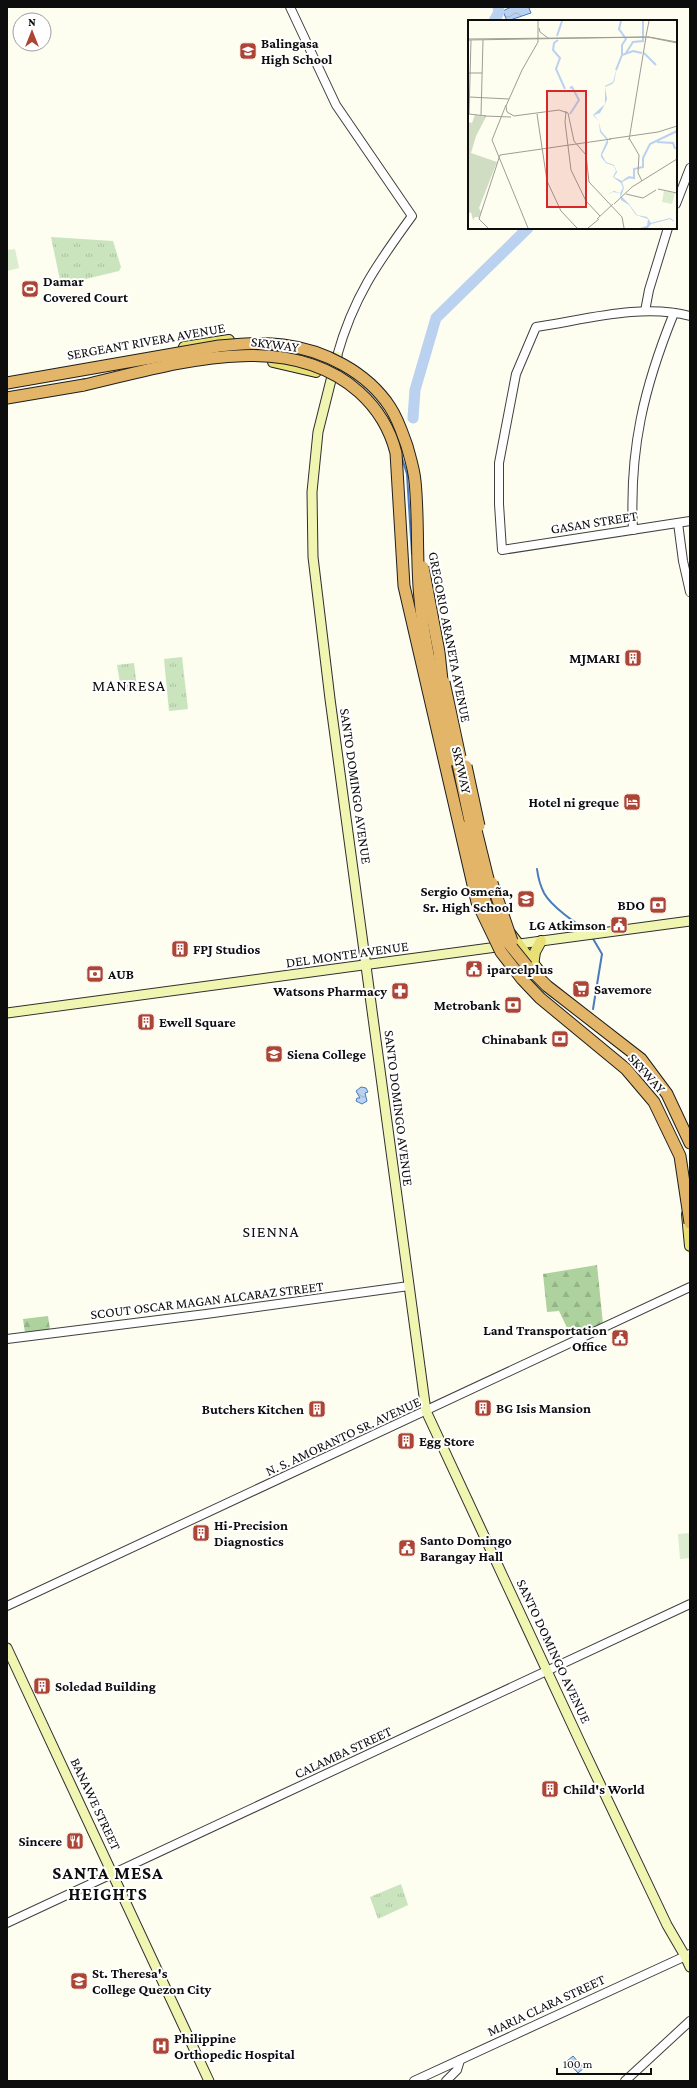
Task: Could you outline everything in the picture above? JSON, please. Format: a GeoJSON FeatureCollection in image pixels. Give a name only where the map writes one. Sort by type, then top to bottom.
{"type":"FeatureCollection","features":[{"type":"Feature","properties":{"kind":"highway","name":"SKYWAY"},"geometry":{"type":"LineString","coordinates":[[7,383],[219,346],[252,344],[283,345],[310,350],[348,367],[374,388],[390,406],[400,424],[411,460],[415,480],[416,529],[422,621],[461,805],[486,906],[506,940],[547,986],[641,1059],[667,1094],[690,1143]]}},
{"type":"Feature","properties":{"kind":"highway","name":"SKYWAY"},"geometry":{"type":"LineString","coordinates":[[7,397],[84,385],[212,358],[260,355],[311,364],[332,373],[350,384],[367,400],[387,427],[394,446],[398,474],[401,557],[404,586],[477,902],[501,952],[522,979],[540,998],[626,1069],[654,1102],[680,1156],[690,1223]]}},
{"type":"Feature","properties":{"kind":"highway","name":"SKYWAY"},"geometry":{"type":"LineString","coordinates":[[416,529],[439,652],[444,700],[482,872],[489,896],[513,943],[530,966]]}},
{"type":"Feature","properties":{"kind":"highway","name":"SKYWAY"},"geometry":{"type":"LineString","coordinates":[[401,557],[433,627],[466,784],[496,912],[522,979]]}},
{"type":"Feature","properties":{"kind":"main road","name":"SERGEANT RIVERA AVENUE"},"geometry":{"type":"LineString","coordinates":[[7,380],[224,340],[269,339],[304,343],[337,356]]}},
{"type":"Feature","properties":{"kind":"main road","name":"SANTO DOMINGO AVENUE"},"geometry":{"type":"LineString","coordinates":[[337,356],[318,432],[312,492],[313,558],[325,662],[426,1411],[664,1918],[688,1955],[690,1967]]}},
{"type":"Feature","properties":{"kind":"main road","name":"GREGORIO ARANETA AVENUE"},"geometry":{"type":"LineString","coordinates":[[337,356],[362,371],[380,386],[403,422],[408,434],[413,459],[420,623],[470,880],[484,923],[497,947],[525,985],[558,1015],[620,1062],[643,1085],[656,1104],[670,1130],[678,1154],[684,1187],[690,1246]]}},
{"type":"Feature","properties":{"kind":"main road"},"geometry":{"type":"LineString","coordinates":[[7,397],[202,363],[245,359],[275,362],[331,377]]}},
{"type":"Feature","properties":{"kind":"main road","name":"GREGORIO ARANETA AVENUE"},"geometry":{"type":"LineString","coordinates":[[331,377],[349,389],[366,404],[389,438],[400,476],[404,560],[483,865],[513,943]]}},
{"type":"Feature","properties":{"kind":"main road","name":"DEL MONTE AVENUE"},"geometry":{"type":"LineString","coordinates":[[7,1013],[497,947],[513,943],[583,936],[690,921]]}},
{"type":"Feature","properties":{"kind":"main road"},"geometry":{"type":"LineString","coordinates":[[484,923],[494,925],[513,943]]}},
{"type":"Feature","properties":{"kind":"main road"},"geometry":{"type":"LineString","coordinates":[[541,941],[530,966],[572,1003],[629,1047],[648,1066],[668,1091],[690,1139]]}},
{"type":"Feature","properties":{"kind":"main road","name":"BANAWE STREET"},"geometry":{"type":"LineString","coordinates":[[7,1648],[209,2081]]}},
{"type":"Feature","properties":{"kind":"street","name":"SANTO DOMINGO AVENUE"},"geometry":{"type":"LineString","coordinates":[[290,7],[336,105],[412,216],[370,274],[354,305],[337,356]]}},
{"type":"Feature","properties":{"kind":"street"},"geometry":{"type":"LineString","coordinates":[[677,201],[690,168]]}},
{"type":"Feature","properties":{"kind":"street"},"geometry":{"type":"LineString","coordinates":[[668,229],[649,290],[645,311],[674,313],[690,316]]}},
{"type":"Feature","properties":{"kind":"street","name":"GASAN STREET"},"geometry":{"type":"LineString","coordinates":[[645,311],[536,327],[516,374],[499,463],[499,504],[502,550],[690,521]]}},
{"type":"Feature","properties":{"kind":"street"},"geometry":{"type":"LineString","coordinates":[[633,530],[632,488],[634,452],[644,398],[658,352],[674,313]]}},
{"type":"Feature","properties":{"kind":"street"},"geometry":{"type":"LineString","coordinates":[[678,523],[683,561],[690,592]]}},
{"type":"Feature","properties":{"kind":"street","name":"SCOUT OSCAR MAGAN ALCARAZ STREET"},"geometry":{"type":"LineString","coordinates":[[7,1339],[206,1314],[409,1286]]}},
{"type":"Feature","properties":{"kind":"street","name":"N. S. AMORANTO SR. AVENUE"},"geometry":{"type":"LineString","coordinates":[[7,1606],[690,1287]]}},
{"type":"Feature","properties":{"kind":"street","name":"CALAMBA STREET"},"geometry":{"type":"LineString","coordinates":[[7,1923],[690,1604]]}},
{"type":"Feature","properties":{"kind":"street","name":"MARIA CLARA STREET"},"geometry":{"type":"LineString","coordinates":[[414,2081],[688,1955]]}},
{"type":"Feature","properties":{"kind":"street"},"geometry":{"type":"LineString","coordinates":[[625,2081],[690,2021]]}},
{"type":"Feature","properties":{"kind":"street"},"geometry":{"type":"LineString","coordinates":[[446,2081],[456,2072],[460,2060]]}},
{"type":"Feature","properties":{"kind":"green space"},"geometry":{"type":"Polygon","coordinates":[[[51,237],[113,241],[121,267],[119,271],[61,285],[51,237]]]}},
{"type":"Feature","properties":{"kind":"green space"},"geometry":{"type":"Polygon","coordinates":[[[15,249],[19,268],[7,271],[7,250],[15,249]]]}},
{"type":"Feature","properties":{"kind":"green space"},"geometry":{"type":"Polygon","coordinates":[[[182,657],[188,709],[169,711],[164,659],[182,657]]]}},
{"type":"Feature","properties":{"kind":"green space"},"geometry":{"type":"Polygon","coordinates":[[[134,663],[137,687],[121,689],[117,665],[134,663]]]}},
{"type":"Feature","properties":{"kind":"green space"},"geometry":{"type":"Polygon","coordinates":[[[597,1265],[603,1324],[571,1336],[559,1311],[547,1312],[543,1274],[597,1265]]]}},
{"type":"Feature","properties":{"kind":"green space"},"geometry":{"type":"Polygon","coordinates":[[[48,1316],[50,1330],[25,1333],[23,1319],[48,1316]]]}},
{"type":"Feature","properties":{"kind":"green space"},"geometry":{"type":"Polygon","coordinates":[[[690,1533],[690,1558],[680,1559],[678,1534],[690,1533]]]}},
{"type":"Feature","properties":{"kind":"green space"},"geometry":{"type":"Polygon","coordinates":[[[401,1884],[408,1905],[378,1919],[370,1897],[401,1884]]]}},
{"type":"Feature","properties":{"kind":"water"},"geometry":{"type":"Polygon","coordinates":[[[511,7],[530,7],[531,13],[507,20],[503,11],[511,7]]]}},
{"type":"Feature","properties":{"kind":"water"},"geometry":{"type":"Polygon","coordinates":[[[361,1087],[366,1088],[368,1092],[365,1093],[367,1101],[362,1104],[356,1101],[357,1098],[360,1098],[356,1091],[361,1087]]]}},
{"type":"Feature","properties":{"kind":"water"},"geometry":{"type":"Polygon","coordinates":[[[573,2056],[584,2068],[578,2073],[567,2061],[573,2056]]]}},
{"type":"Feature","properties":{"kind":"waterway"},"geometry":{"type":"LineString","coordinates":[[495,20],[499,12],[498,7]]}},
{"type":"Feature","properties":{"kind":"waterway"},"geometry":{"type":"LineString","coordinates":[[413,418],[415,390],[436,318],[527,229]]}},
{"type":"Feature","properties":{"kind":"waterway"},"geometry":{"type":"LineString","coordinates":[[401,455],[407,474],[412,554]]}},
{"type":"Feature","properties":{"kind":"waterway"},"geometry":{"type":"LineString","coordinates":[[537,869],[541,887],[547,898],[564,914],[589,931]]}},
{"type":"Feature","properties":{"kind":"waterway"},"geometry":{"type":"LineString","coordinates":[[592,937],[602,954],[593,1009]]}},
{"type":"Feature","properties":{"kind":"place","name":"Balingasa High School"},"geometry":{"type":"Point","coordinates":[248,51]}},
{"type":"Feature","properties":{"kind":"place","name":"Damar Covered Court"},"geometry":{"type":"Point","coordinates":[30,289]}},
{"type":"Feature","properties":{"kind":"place","name":"MJMARI"},"geometry":{"type":"Point","coordinates":[633,658]}},
{"type":"Feature","properties":{"kind":"place","name":"Hotel ni greque"},"geometry":{"type":"Point","coordinates":[632,802]}},
{"type":"Feature","properties":{"kind":"place","name":"Sergio Osmeña, Sr. High School"},"geometry":{"type":"Point","coordinates":[526,899]}},
{"type":"Feature","properties":{"kind":"place","name":"BDO"},"geometry":{"type":"Point","coordinates":[658,905]}},
{"type":"Feature","properties":{"kind":"place","name":"LG Atkimson"},"geometry":{"type":"Point","coordinates":[619,925]}},
{"type":"Feature","properties":{"kind":"place","name":"FPJ Studios"},"geometry":{"type":"Point","coordinates":[180,949]}},
{"type":"Feature","properties":{"kind":"place","name":"iparcelplus"},"geometry":{"type":"Point","coordinates":[474,969]}},
{"type":"Feature","properties":{"kind":"place","name":"AUB"},"geometry":{"type":"Point","coordinates":[95,974]}},
{"type":"Feature","properties":{"kind":"place","name":"Savemore"},"geometry":{"type":"Point","coordinates":[581,989]}},
{"type":"Feature","properties":{"kind":"place","name":"Watsons Pharmacy"},"geometry":{"type":"Point","coordinates":[400,991]}},
{"type":"Feature","properties":{"kind":"place","name":"Metrobank"},"geometry":{"type":"Point","coordinates":[513,1005]}},
{"type":"Feature","properties":{"kind":"place","name":"Ewell Square"},"geometry":{"type":"Point","coordinates":[146,1022]}},
{"type":"Feature","properties":{"kind":"place","name":"Chinabank"},"geometry":{"type":"Point","coordinates":[560,1039]}},
{"type":"Feature","properties":{"kind":"place","name":"Siena College"},"geometry":{"type":"Point","coordinates":[274,1054]}},
{"type":"Feature","properties":{"kind":"place","name":"Land Transportation Office"},"geometry":{"type":"Point","coordinates":[620,1338]}},
{"type":"Feature","properties":{"kind":"place","name":"BG Isis Mansion"},"geometry":{"type":"Point","coordinates":[483,1408]}},
{"type":"Feature","properties":{"kind":"place","name":"Butchers Kitchen"},"geometry":{"type":"Point","coordinates":[317,1409]}},
{"type":"Feature","properties":{"kind":"place","name":"Egg Store"},"geometry":{"type":"Point","coordinates":[406,1441]}},
{"type":"Feature","properties":{"kind":"place","name":"Hi-Precision Diagnostics"},"geometry":{"type":"Point","coordinates":[201,1533]}},
{"type":"Feature","properties":{"kind":"place","name":"Santo Domingo Barangay Hall"},"geometry":{"type":"Point","coordinates":[407,1548]}},
{"type":"Feature","properties":{"kind":"place","name":"Soledad Building"},"geometry":{"type":"Point","coordinates":[42,1686]}},
{"type":"Feature","properties":{"kind":"place","name":"Child's World"},"geometry":{"type":"Point","coordinates":[550,1789]}},
{"type":"Feature","properties":{"kind":"place","name":"Sincere"},"geometry":{"type":"Point","coordinates":[75,1841]}},
{"type":"Feature","properties":{"kind":"place","name":"St. Theresa's College Quezon City"},"geometry":{"type":"Point","coordinates":[79,1981]}},
{"type":"Feature","properties":{"kind":"place","name":"Philippine Orthopedic Hospital"},"geometry":{"type":"Point","coordinates":[161,2046]}},
{"type":"Feature","properties":{"kind":"district","name":"MANRESA"},"geometry":{"type":"Point","coordinates":[129,685]}},
{"type":"Feature","properties":{"kind":"district","name":"SIENNA"},"geometry":{"type":"Point","coordinates":[271,1231]}},
{"type":"Feature","properties":{"kind":"district","name":"SANTA MESA HEIGHTS"},"geometry":{"type":"Point","coordinates":[108,1883]}}]}
